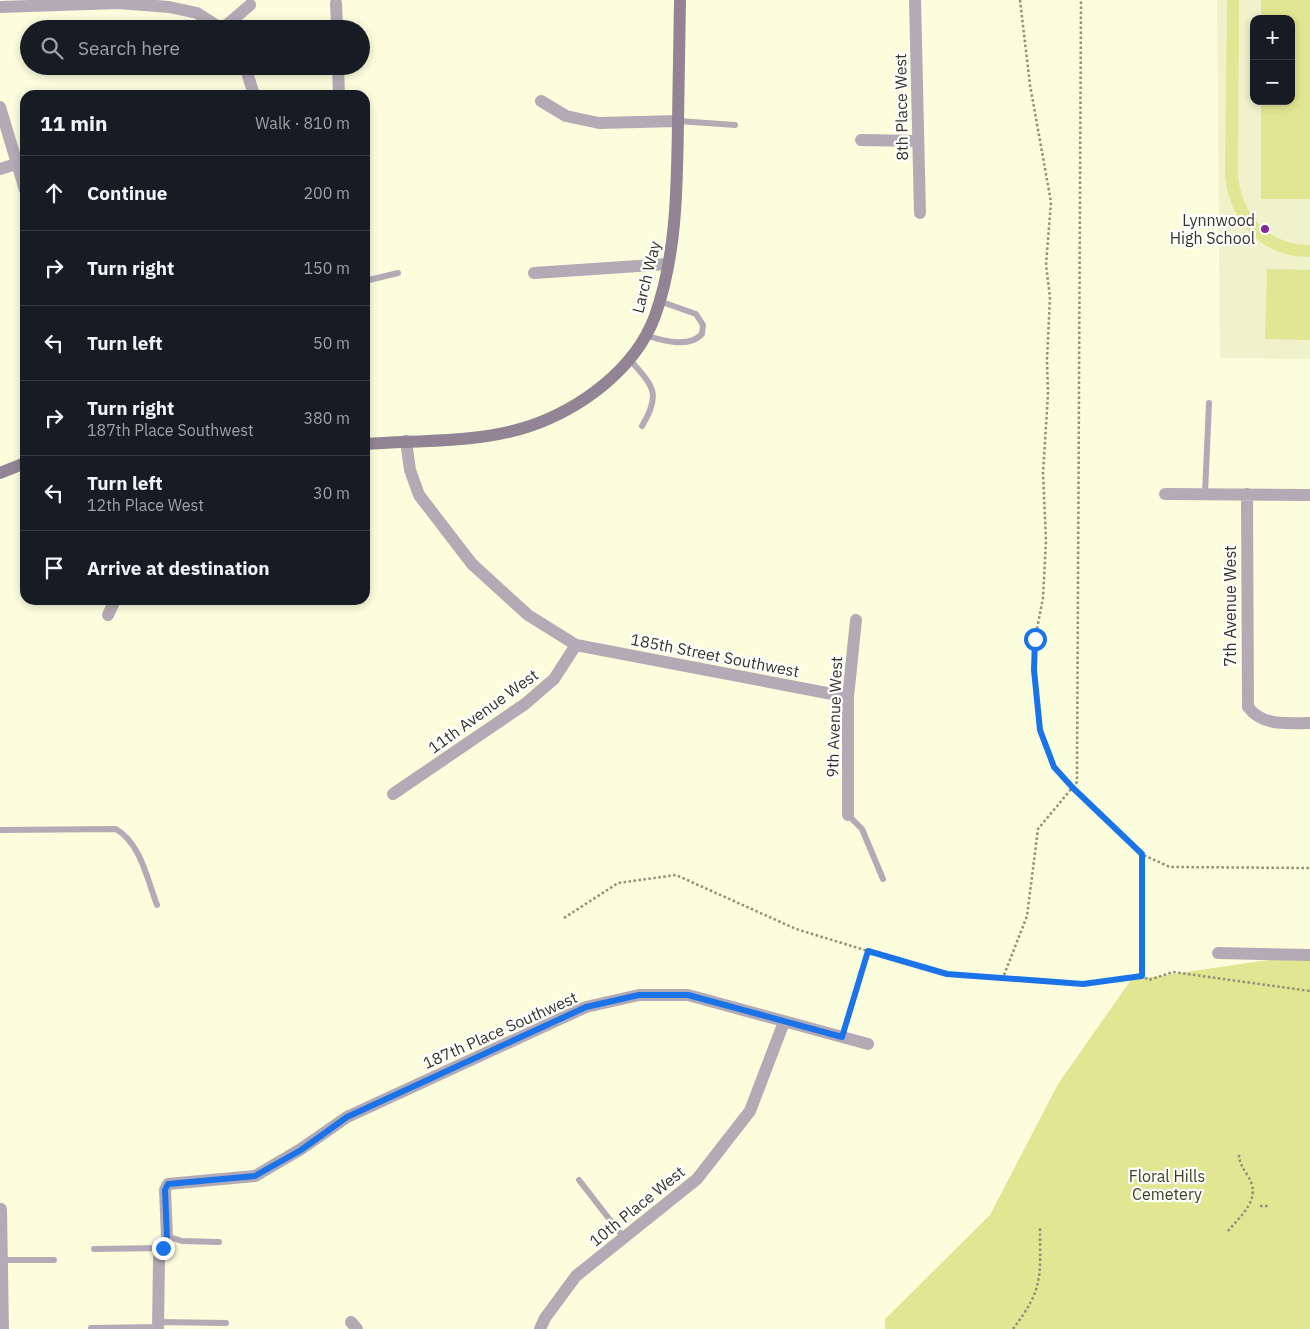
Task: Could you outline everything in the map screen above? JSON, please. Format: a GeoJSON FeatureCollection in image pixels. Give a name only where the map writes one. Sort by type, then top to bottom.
{"type":"FeatureCollection","features":[{"type":"Feature","properties":{"kind":"main road","name":"Larch Way"},"geometry":{"type":"LineString","coordinates":[[370,444],[483,437],[528,426],[591,395],[616,374],[645,334],[655,317],[668,264],[675,222],[680,0]]}},
{"type":"Feature","properties":{"kind":"main road"},"geometry":{"type":"LineString","coordinates":[[0,473],[20,464]]}},
{"type":"Feature","properties":{"kind":"street","name":"8th Place West"},"geometry":{"type":"LineString","coordinates":[[915,0],[920,213]]}},
{"type":"Feature","properties":{"kind":"street"},"geometry":{"type":"LineString","coordinates":[[0,7],[118,2],[170,7],[197,13],[208,20]]}},
{"type":"Feature","properties":{"kind":"street"},"geometry":{"type":"LineString","coordinates":[[336,2],[337,20]]}},
{"type":"Feature","properties":{"kind":"street"},"geometry":{"type":"LineString","coordinates":[[232,20],[250,5]]}},
{"type":"Feature","properties":{"kind":"street"},"geometry":{"type":"LineString","coordinates":[[248,75],[252,90]]}},
{"type":"Feature","properties":{"kind":"street"},"geometry":{"type":"LineString","coordinates":[[338,75],[339,90]]}},
{"type":"Feature","properties":{"kind":"street"},"geometry":{"type":"LineString","coordinates":[[541,101],[566,116],[599,123],[678,121]]}},
{"type":"Feature","properties":{"kind":"street"},"geometry":{"type":"LineString","coordinates":[[0,107],[20,160]]}},
{"type":"Feature","properties":{"kind":"street"},"geometry":{"type":"LineString","coordinates":[[861,140],[918,141]]}},
{"type":"Feature","properties":{"kind":"street"},"geometry":{"type":"LineString","coordinates":[[0,169],[20,163]]}},
{"type":"Feature","properties":{"kind":"street"},"geometry":{"type":"LineString","coordinates":[[534,273],[668,264]]}},
{"type":"Feature","properties":{"kind":"street"},"geometry":{"type":"LineString","coordinates":[[406,441],[410,470],[419,495],[472,564],[528,615],[576,645]]}},
{"type":"Feature","properties":{"kind":"street"},"geometry":{"type":"LineString","coordinates":[[1165,494],[1310,495]]}},
{"type":"Feature","properties":{"kind":"street","name":"7th Avenue West"},"geometry":{"type":"LineString","coordinates":[[1247,494],[1248,707],[1254,715],[1271,722],[1310,723]]}},
{"type":"Feature","properties":{"kind":"street"},"geometry":{"type":"LineString","coordinates":[[108,615],[113,605]]}},
{"type":"Feature","properties":{"kind":"street","name":"9th Avenue West"},"geometry":{"type":"LineString","coordinates":[[848,815],[848,697],[856,620]]}},
{"type":"Feature","properties":{"kind":"street","name":"185th Street Southwest"},"geometry":{"type":"LineString","coordinates":[[576,645],[848,697]]}},
{"type":"Feature","properties":{"kind":"street","name":"11th Avenue West"},"geometry":{"type":"LineString","coordinates":[[394,794],[525,704],[554,679],[576,645]]}},
{"type":"Feature","properties":{"kind":"street"},"geometry":{"type":"LineString","coordinates":[[1218,953],[1310,955]]}},
{"type":"Feature","properties":{"kind":"street","name":"187th Place Southwest"},"geometry":{"type":"LineString","coordinates":[[165,1242],[165,1190],[168,1184],[255,1176],[301,1150],[347,1117],[586,1007],[639,995],[688,995],[868,1044]]}},
{"type":"Feature","properties":{"kind":"street","name":"10th Place West"},"geometry":{"type":"LineString","coordinates":[[540,1329],[545,1318],[576,1276],[697,1179],[750,1111],[784,1022]]}},
{"type":"Feature","properties":{"kind":"street"},"geometry":{"type":"LineString","coordinates":[[1,1209],[3,1329]]}},
{"type":"Feature","properties":{"kind":"street"},"geometry":{"type":"LineString","coordinates":[[158,1326],[159,1259],[165,1242]]}},
{"type":"Feature","properties":{"kind":"lane"},"geometry":{"type":"LineString","coordinates":[[678,121],[735,125]]}},
{"type":"Feature","properties":{"kind":"lane"},"geometry":{"type":"LineString","coordinates":[[370,280],[398,272]]}},
{"type":"Feature","properties":{"kind":"lane"},"geometry":{"type":"LineString","coordinates":[[645,334],[673,342],[695,340],[702,334],[703,325],[696,314],[659,301]]}},
{"type":"Feature","properties":{"kind":"lane"},"geometry":{"type":"LineString","coordinates":[[628,358],[651,385],[654,394],[653,406],[642,426]]}},
{"type":"Feature","properties":{"kind":"lane"},"geometry":{"type":"LineString","coordinates":[[1205,494],[1210,403]]}},
{"type":"Feature","properties":{"kind":"lane"},"geometry":{"type":"LineString","coordinates":[[848,815],[862,829],[883,879]]}},
{"type":"Feature","properties":{"kind":"lane"},"geometry":{"type":"LineString","coordinates":[[0,830],[116,829],[127,836],[138,852],[157,905]]}},
{"type":"Feature","properties":{"kind":"lane"},"geometry":{"type":"LineString","coordinates":[[578,1180],[624,1238]]}},
{"type":"Feature","properties":{"kind":"lane"},"geometry":{"type":"LineString","coordinates":[[94,1248],[182,1241],[219,1242]]}},
{"type":"Feature","properties":{"kind":"lane"},"geometry":{"type":"LineString","coordinates":[[2,1260],[54,1260]]}},
{"type":"Feature","properties":{"kind":"lane"},"geometry":{"type":"LineString","coordinates":[[91,1328],[226,1323]]}},
{"type":"Feature","properties":{"kind":"path"},"geometry":{"type":"LineString","coordinates":[[1020,0],[1030,85],[1051,202],[1046,265],[1050,297],[1047,359],[1048,394],[1043,473],[1046,541],[1043,598],[1035,639],[1034,670],[1040,730],[1054,767],[1073,788],[1142,854],[1170,867],[1310,868]]}},
{"type":"Feature","properties":{"kind":"path"},"geometry":{"type":"LineString","coordinates":[[1004,975],[1027,916],[1038,829],[1077,782],[1081,0]]}},
{"type":"Feature","properties":{"kind":"path"},"geometry":{"type":"LineString","coordinates":[[1142,854],[1142,976]]}},
{"type":"Feature","properties":{"kind":"path"},"geometry":{"type":"LineString","coordinates":[[564,918],[618,883],[676,875],[796,929],[947,974],[1083,984],[1142,976],[1149,980],[1173,972],[1310,991]]}},
{"type":"Feature","properties":{"kind":"path"},"geometry":{"type":"LineString","coordinates":[[842,1037],[868,951]]}},
{"type":"Feature","properties":{"kind":"path"},"geometry":{"type":"LineString","coordinates":[[1228,1231],[1250,1204],[1254,1192],[1253,1186],[1241,1166],[1239,1154]]}},
{"type":"Feature","properties":{"kind":"path"},"geometry":{"type":"LineString","coordinates":[[1260,1206],[1268,1206]]}},
{"type":"Feature","properties":{"kind":"path"},"geometry":{"type":"LineString","coordinates":[[1013,1329],[1028,1310],[1038,1291],[1040,1276],[1040,1228]]}},
{"type":"Feature","properties":{"kind":"shaded area","name":"Lynnwood High School"},"geometry":{"type":"Polygon","coordinates":[[[1217,0],[1310,0],[1310,359],[1220,358],[1217,0]]]}},
{"type":"Feature","properties":{"kind":"green space"},"geometry":{"type":"Polygon","coordinates":[[[1227,0],[1239,0],[1238,175],[1240,189],[1251,215],[1260,225],[1270,234],[1282,240],[1295,244],[1310,245],[1310,257],[1293,256],[1263,244],[1251,234],[1241,221],[1233,207],[1228,192],[1225,175],[1227,0]]]}},
{"type":"Feature","properties":{"kind":"green space"},"geometry":{"type":"Polygon","coordinates":[[[1261,0],[1310,0],[1310,199],[1261,199],[1261,105],[1295,105],[1295,15],[1261,15],[1261,0]]]}},
{"type":"Feature","properties":{"kind":"green space"},"geometry":{"type":"Polygon","coordinates":[[[1267,269],[1310,270],[1310,340],[1265,339],[1267,269]]]}},
{"type":"Feature","properties":{"kind":"green space","name":"Floral Hills Cemetery"},"geometry":{"type":"Polygon","coordinates":[[[1297,956],[1310,956],[1310,1329],[885,1329],[885,1319],[990,1215],[1058,1084],[1131,980],[1297,956]]]}},
{"type":"Feature","properties":{"kind":"place","name":"Lynnwood High School"},"geometry":{"type":"Point","coordinates":[1265,229]}},
{"type":"Feature","properties":{"kind":"route"},"geometry":{"type":"LineString","coordinates":[[163,1248],[167,1238],[165,1190],[168,1184],[255,1176],[301,1150],[347,1117],[586,1007],[639,995],[688,995],[842,1037],[868,951],[947,974],[1083,984],[1142,976],[1142,854],[1073,788],[1054,767],[1040,730],[1034,670],[1035,639]]}}]}
